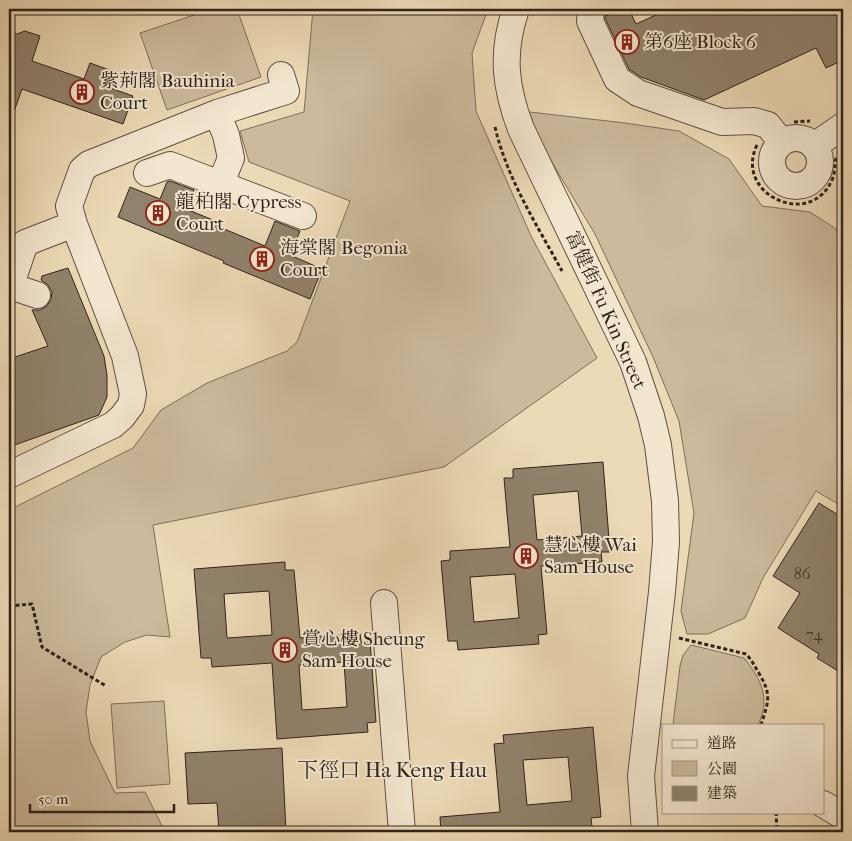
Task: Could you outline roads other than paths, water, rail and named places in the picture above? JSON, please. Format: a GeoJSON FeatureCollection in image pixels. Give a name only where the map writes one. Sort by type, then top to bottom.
{"type":"FeatureCollection","features":[{"type":"Feature","properties":{"kind":"street","name":"富健街 Fu Kin Street"},"geometry":{"type":"LineString","coordinates":[[516,9],[506,50],[506,72],[514,110],[633,362],[651,416],[658,445],[665,502],[666,542],[652,776],[644,832]]}},
{"type":"Feature","properties":{"kind":"street"},"geometry":{"type":"LineString","coordinates":[[591,9],[590,21],[617,79],[626,86],[638,93],[722,122],[754,121],[768,125],[782,143]]}},
{"type":"Feature","properties":{"kind":"street"},"geometry":{"type":"LineString","coordinates":[[9,475],[113,426],[131,405],[133,394],[125,356],[72,215],[82,170],[89,164],[217,113],[286,91],[281,75]]}},
{"type":"Feature","properties":{"kind":"street"},"geometry":{"type":"LineString","coordinates":[[217,113],[226,135],[231,158],[220,185]]}},
{"type":"Feature","properties":{"kind":"street"},"geometry":{"type":"LineString","coordinates":[[814,146],[843,126]]}},
{"type":"Feature","properties":{"kind":"street"},"geometry":{"type":"LineString","coordinates":[[795,138],[814,146],[820,160],[816,176],[810,182],[794,186],[780,179],[774,172],[773,156],[776,149],[782,143],[795,138]]}},
{"type":"Feature","properties":{"kind":"street"},"geometry":{"type":"LineString","coordinates":[[147,173],[170,165],[303,216]]}},
{"type":"Feature","properties":{"kind":"street"},"geometry":{"type":"LineString","coordinates":[[37,295],[9,288],[25,243],[72,215]]}},
{"type":"Feature","properties":{"kind":"street"},"geometry":{"type":"LineString","coordinates":[[384,603],[402,832]]}},
{"type":"Feature","properties":{"kind":"street"},"geometry":{"type":"LineString","coordinates":[[824,805],[843,816]]}},
{"type":"Feature","properties":{"kind":"place","name":"第6座 Block 6"},"geometry":{"type":"Point","coordinates":[627,42]}},
{"type":"Feature","properties":{"kind":"place","name":"紫荊閣 Bauhinia Court"},"geometry":{"type":"Point","coordinates":[82,92]}},
{"type":"Feature","properties":{"kind":"place","name":"龍柏閣 Cypress Court"},"geometry":{"type":"Point","coordinates":[158,213]}},
{"type":"Feature","properties":{"kind":"place","name":"海棠閣 Begonia Court"},"geometry":{"type":"Point","coordinates":[262,259]}},
{"type":"Feature","properties":{"kind":"place","name":"慧心樓 Wai Sam House"},"geometry":{"type":"Point","coordinates":[526,556]}},
{"type":"Feature","properties":{"kind":"place","name":"賞心樓 Sheung Sam House"},"geometry":{"type":"Point","coordinates":[285,650]}},
{"type":"Feature","properties":{"kind":"district","name":"下徑口 Ha Keng Hau"},"geometry":{"type":"Point","coordinates":[392,770]}}]}
